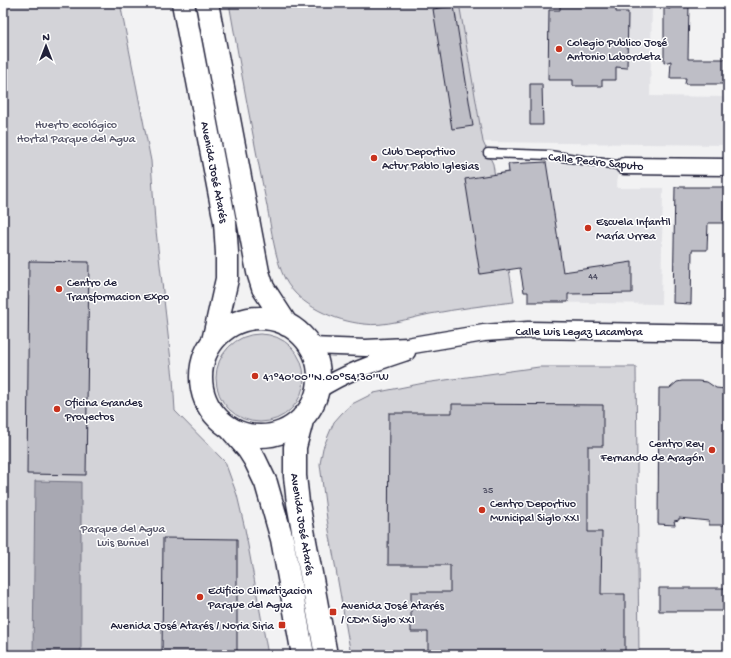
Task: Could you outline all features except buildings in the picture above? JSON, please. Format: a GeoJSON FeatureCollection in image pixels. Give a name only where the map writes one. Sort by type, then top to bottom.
{"type":"FeatureCollection","features":[{"type":"Feature","properties":{"kind":"main road","name":"Avenida José Atarés"},"geometry":{"type":"LineString","coordinates":[[183,3],[225,222],[228,253],[227,279],[213,341]]}},
{"type":"Feature","properties":{"kind":"main road","name":"Avenida José Atarés"},"geometry":{"type":"LineString","coordinates":[[207,3],[258,272],[263,288],[287,325]]}},
{"type":"Feature","properties":{"kind":"main road"},"geometry":{"type":"LineString","coordinates":[[256,318],[272,319],[287,325],[300,334],[310,346],[316,360],[319,376],[317,391],[312,405],[303,417],[291,428],[276,434],[261,436],[245,435],[230,428],[217,418],[207,404],[202,388],[201,372],[205,355],[213,341],[225,329],[240,322],[256,318]]}},
{"type":"Feature","properties":{"kind":"main road","name":"Avenida José Atarés"},"geometry":{"type":"LineString","coordinates":[[303,417],[295,447],[295,476],[298,503],[326,655]]}},
{"type":"Feature","properties":{"kind":"main road","name":"Avenida José Atarés"},"geometry":{"type":"LineString","coordinates":[[230,428],[248,449],[266,483],[282,539],[303,655]]}},
{"type":"Feature","properties":{"kind":"street","name":"Calle Pedro Saputo"},"geometry":{"type":"LineString","coordinates":[[624,166],[728,167]]}},
{"type":"Feature","properties":{"kind":"street","name":"Calle Luis Legaz Lacambra"},"geometry":{"type":"LineString","coordinates":[[310,346],[388,347],[431,343],[484,333],[528,330],[728,333]]}},
{"type":"Feature","properties":{"kind":"street","name":"Calle Luis Legaz Lacambra"},"geometry":{"type":"LineString","coordinates":[[317,391],[336,379],[362,367],[431,343]]}},
{"type":"Feature","properties":{"kind":"lane","name":"Calle Pedro Saputo"},"geometry":{"type":"LineString","coordinates":[[488,153],[549,155],[624,166]]}},
{"type":"Feature","properties":{"kind":"shaded area","name":"Colegio Publico José Antonio Labordeta"},"geometry":{"type":"Polygon","coordinates":[[[459,3],[652,3],[650,96],[728,97],[728,145],[483,142],[459,3]]]}},
{"type":"Feature","properties":{"kind":"shaded area","name":"Escuela Infantil María Urrea"},"geometry":{"type":"Polygon","coordinates":[[[546,162],[618,169],[617,188],[663,188],[661,304],[528,302],[528,293],[524,292],[506,178],[509,178],[508,164],[546,162]]]}},
{"type":"Feature","properties":{"kind":"shaded area"},"geometry":{"type":"Polygon","coordinates":[[[35,481],[81,482],[81,655],[33,655],[35,481]]]}},
{"type":"Feature","properties":{"kind":"green space","name":"Parque del Agua Luis Buñuel"},"geometry":{"type":"Polygon","coordinates":[[[3,3],[120,3],[151,161],[155,222],[173,378],[175,411],[225,462],[237,495],[245,529],[268,655],[3,655],[3,3]]]}},
{"type":"Feature","properties":{"kind":"green space","name":"Club Deportivo Actur Pablo Iglesias"},"geometry":{"type":"Polygon","coordinates":[[[229,3],[459,3],[483,142],[493,164],[514,302],[451,310],[397,322],[372,325],[341,320],[330,316],[309,304],[291,289],[285,279],[276,253],[229,3]]]}},
{"type":"Feature","properties":{"kind":"green space"},"geometry":{"type":"Polygon","coordinates":[[[260,334],[277,337],[285,341],[297,353],[301,361],[304,378],[301,395],[297,403],[285,415],[277,419],[260,422],[243,419],[235,415],[223,403],[219,395],[216,378],[219,361],[223,353],[235,341],[243,337],[260,334]]]}},
{"type":"Feature","properties":{"kind":"green space","name":"Centro Deportivo Municipal Siglo XXI"},"geometry":{"type":"Polygon","coordinates":[[[539,367],[636,367],[639,655],[351,655],[327,519],[320,464],[323,448],[334,422],[352,404],[374,393],[424,383],[539,367]]]}},
{"type":"Feature","properties":{"kind":"place","name":"Colegio Publico José Antonio Labordeta"},"geometry":{"type":"Point","coordinates":[559,49]}},
{"type":"Feature","properties":{"kind":"place","name":"Club Deportivo Actur Pablo Iglesias"},"geometry":{"type":"Point","coordinates":[374,158]}},
{"type":"Feature","properties":{"kind":"place","name":"Escuela Infantil María Urrea"},"geometry":{"type":"Point","coordinates":[588,228]}},
{"type":"Feature","properties":{"kind":"place","name":"Centro de Transformacion Expo"},"geometry":{"type":"Point","coordinates":[59,289]}},
{"type":"Feature","properties":{"kind":"place","name":"41º40'00''N.00º54'30''W"},"geometry":{"type":"Point","coordinates":[255,376]}},
{"type":"Feature","properties":{"kind":"place","name":"Oficina Grandes Proyectos"},"geometry":{"type":"Point","coordinates":[57,409]}},
{"type":"Feature","properties":{"kind":"place","name":"Centro Rey Fernando de Aragón"},"geometry":{"type":"Point","coordinates":[712,450]}},
{"type":"Feature","properties":{"kind":"place","name":"Centro Deportivo Municipal Siglo XXI"},"geometry":{"type":"Point","coordinates":[482,510]}},
{"type":"Feature","properties":{"kind":"place","name":"Edificio Climatizacion Parque del Agua"},"geometry":{"type":"Point","coordinates":[200,597]}},
{"type":"Feature","properties":{"kind":"place","name":"Avenida José Atarés / CDM Siglo XXI"},"geometry":{"type":"Point","coordinates":[333,612]}},
{"type":"Feature","properties":{"kind":"place","name":"Avenida José Atarés / Noria Siria"},"geometry":{"type":"Point","coordinates":[282,625]}},
{"type":"Feature","properties":{"kind":"park label","name":"Huerto ecológico Hortal Parque del Agua"},"geometry":{"type":"Point","coordinates":[76,131]}}]}
